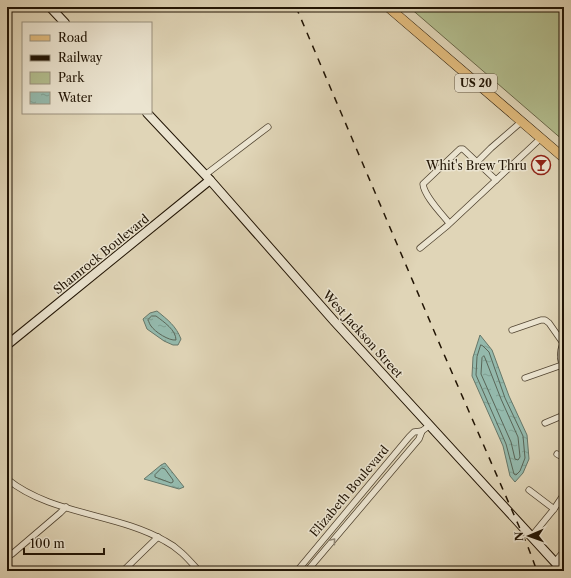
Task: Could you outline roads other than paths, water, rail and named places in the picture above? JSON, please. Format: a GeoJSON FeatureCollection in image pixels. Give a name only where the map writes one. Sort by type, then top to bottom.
{"type":"FeatureCollection","features":[{"type":"Feature","properties":{"kind":"main road","name":"US 20"},"geometry":{"type":"LineString","coordinates":[[388,7],[564,158]]}},
{"type":"Feature","properties":{"kind":"street"},"geometry":{"type":"LineString","coordinates":[[50,7],[64,22]]}},
{"type":"Feature","properties":{"kind":"street","name":"West Jackson Street"},"geometry":{"type":"LineString","coordinates":[[148,114],[208,178],[334,321],[563,571]]}},
{"type":"Feature","properties":{"kind":"street"},"geometry":{"type":"LineString","coordinates":[[477,162],[521,122]]}},
{"type":"Feature","properties":{"kind":"street"},"geometry":{"type":"LineString","coordinates":[[208,178],[268,127]]}},
{"type":"Feature","properties":{"kind":"street"},"geometry":{"type":"LineString","coordinates":[[420,248],[541,138]]}},
{"type":"Feature","properties":{"kind":"street"},"geometry":{"type":"LineString","coordinates":[[449,223],[426,194],[424,184],[460,149],[463,149],[496,180]]}},
{"type":"Feature","properties":{"kind":"street","name":"Shamrock Boulevard"},"geometry":{"type":"LineString","coordinates":[[7,345],[208,178]]}},
{"type":"Feature","properties":{"kind":"street"},"geometry":{"type":"LineString","coordinates":[[512,330],[545,320],[564,342],[561,350],[563,367],[525,378]]}},
{"type":"Feature","properties":{"kind":"street"},"geometry":{"type":"LineString","coordinates":[[545,423],[564,415]]}},
{"type":"Feature","properties":{"kind":"street","name":"Elizabeth Boulevard"},"geometry":{"type":"LineString","coordinates":[[296,571],[414,432],[422,431],[430,425]]}},
{"type":"Feature","properties":{"kind":"street","name":"Elizabeth Boulevard"},"geometry":{"type":"LineString","coordinates":[[307,571],[419,439],[422,431]]}},
{"type":"Feature","properties":{"kind":"street"},"geometry":{"type":"LineString","coordinates":[[557,454],[564,458]]}},
{"type":"Feature","properties":{"kind":"street"},"geometry":{"type":"LineString","coordinates":[[7,479],[15,486],[44,499],[146,531],[174,546],[190,560],[199,571]]}},
{"type":"Feature","properties":{"kind":"street"},"geometry":{"type":"LineString","coordinates":[[529,490],[554,509]]}},
{"type":"Feature","properties":{"kind":"street"},"geometry":{"type":"LineString","coordinates":[[531,537],[564,494]]}},
{"type":"Feature","properties":{"kind":"street"},"geometry":{"type":"LineString","coordinates":[[7,557],[66,507]]}},
{"type":"Feature","properties":{"kind":"street"},"geometry":{"type":"LineString","coordinates":[[123,571],[158,537]]}},
{"type":"Feature","properties":{"kind":"street"},"geometry":{"type":"LineString","coordinates":[[555,562],[564,551]]}},
{"type":"Feature","properties":{"kind":"water"},"geometry":{"type":"Polygon","coordinates":[[[157,311],[177,330],[181,339],[178,345],[173,345],[164,341],[147,329],[143,319],[150,313],[157,311]]]}},
{"type":"Feature","properties":{"kind":"water"},"geometry":{"type":"Polygon","coordinates":[[[480,335],[492,350],[509,396],[527,435],[529,459],[523,473],[515,482],[510,476],[503,446],[472,376],[473,357],[480,335]]]}},
{"type":"Feature","properties":{"kind":"water"},"geometry":{"type":"Polygon","coordinates":[[[165,463],[184,487],[179,489],[144,479],[165,463]]]}},
{"type":"Feature","properties":{"kind":"railway"},"geometry":{"type":"LineString","coordinates":[[296,7],[537,571]]}},
{"type":"Feature","properties":{"kind":"place","name":"Whit's Brew Thru"},"geometry":{"type":"Point","coordinates":[541,165]}}]}
